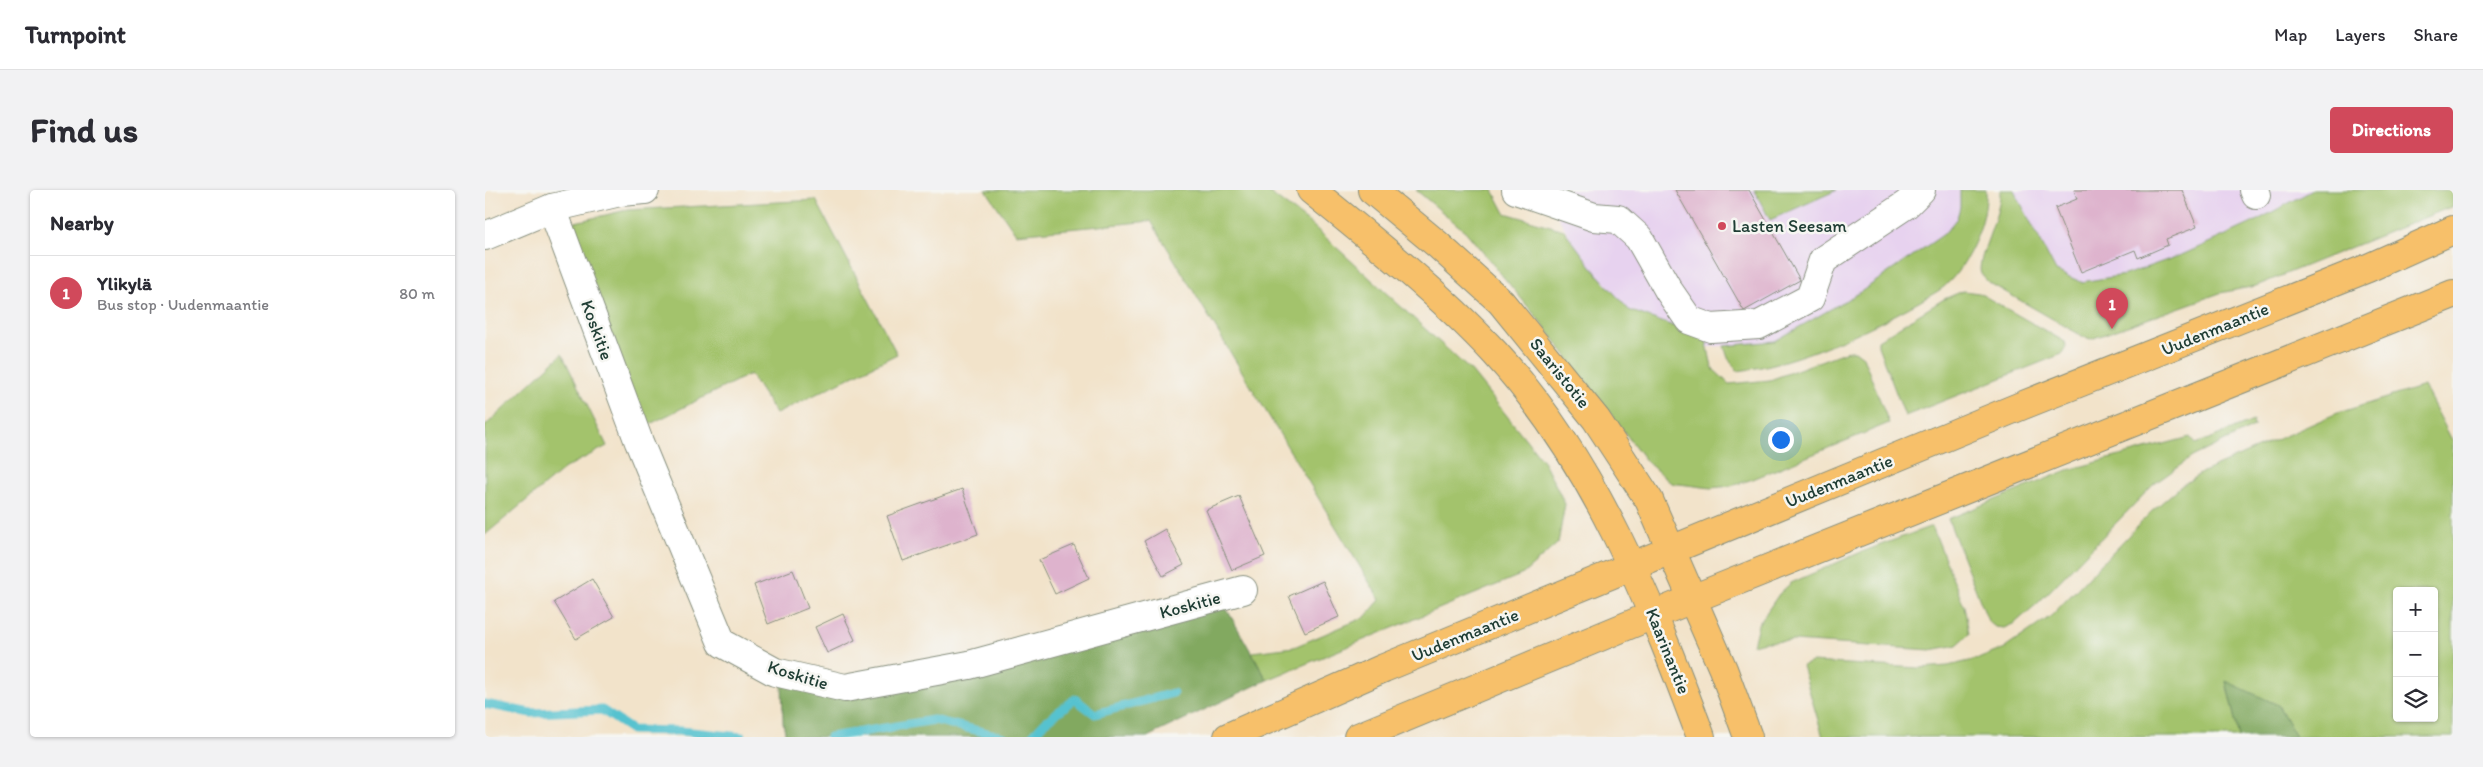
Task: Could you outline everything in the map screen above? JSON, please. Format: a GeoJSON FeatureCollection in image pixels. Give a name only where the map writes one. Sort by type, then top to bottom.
{"type":"FeatureCollection","features":[{"type":"Feature","properties":{"kind":"main road"},"geometry":{"type":"LineString","coordinates":[[1311,190],[1421,283],[1495,353],[1559,433],[1591,485],[1633,566]]}},
{"type":"Feature","properties":{"kind":"main road","name":"Saaristotie"},"geometry":{"type":"LineString","coordinates":[[1372,190],[1437,244],[1501,302],[1596,419],[1649,500],[1692,599]]}},
{"type":"Feature","properties":{"kind":"main road","name":"Uudenmaantie"},"geometry":{"type":"LineString","coordinates":[[1228,737],[1384,668],[2021,406],[2368,268],[2453,230]]}},
{"type":"Feature","properties":{"kind":"main road"},"geometry":{"type":"LineString","coordinates":[[1358,737],[1692,599],[2453,294]]}},
{"type":"Feature","properties":{"kind":"main road","name":"Kaarinantie"},"geometry":{"type":"LineString","coordinates":[[1633,566],[1701,737]]}},
{"type":"Feature","properties":{"kind":"main road"},"geometry":{"type":"LineString","coordinates":[[1692,599],[1723,669],[1748,737]]}},
{"type":"Feature","properties":{"kind":"street"},"geometry":{"type":"LineString","coordinates":[[485,236],[552,208],[620,192],[645,190]]}},
{"type":"Feature","properties":{"kind":"street"},"geometry":{"type":"LineString","coordinates":[[1516,190],[1594,217],[1618,219],[1639,238],[1669,291],[1689,320],[1711,328],[1759,325],[1810,298],[1823,260],[1907,204],[1921,190]]}},
{"type":"Feature","properties":{"kind":"street","name":"Koskitie"},"geometry":{"type":"LineString","coordinates":[[552,208],[639,442],[722,643],[775,672],[845,688],[969,665],[1243,590]]}},
{"type":"Feature","properties":{"kind":"shaded area"},"geometry":{"type":"Polygon","coordinates":[[[1541,190],[1960,190],[1961,226],[1862,291],[1775,341],[1699,348],[1612,305],[1541,190]]]}},
{"type":"Feature","properties":{"kind":"shaded area"},"geometry":{"type":"Polygon","coordinates":[[[2014,190],[2395,190],[2074,304],[2014,190]]]}},
{"type":"Feature","properties":{"kind":"green space"},"geometry":{"type":"Polygon","coordinates":[[[986,190],[1266,190],[1311,224],[1471,371],[1544,462],[1565,504],[1558,543],[1523,574],[1267,680],[1252,652],[1294,647],[1365,617],[1380,600],[1151,221],[1016,234],[986,190]]]}},
{"type":"Feature","properties":{"kind":"green space"},"geometry":{"type":"Polygon","coordinates":[[[1416,190],[1493,190],[1505,213],[1564,230],[1597,274],[1629,310],[1706,338],[1712,368],[1729,384],[1770,380],[1847,351],[1855,351],[1863,357],[1889,423],[1753,479],[1731,486],[1711,488],[1671,483],[1647,462],[1544,326],[1466,232],[1416,190]]]}},
{"type":"Feature","properties":{"kind":"green space"},"geometry":{"type":"Polygon","coordinates":[[[1754,190],[1837,190],[1770,220],[1754,190]]]}},
{"type":"Feature","properties":{"kind":"green space"},"geometry":{"type":"Polygon","coordinates":[[[1960,190],[1986,190],[1984,215],[1969,255],[1945,286],[1899,313],[1831,345],[1782,362],[1737,371],[1728,358],[1724,346],[1775,341],[1862,291],[1944,234],[1957,218],[1960,207],[1960,190]]]}},
{"type":"Feature","properties":{"kind":"green space"},"geometry":{"type":"Polygon","coordinates":[[[2000,190],[2014,190],[2056,271],[2081,282],[2125,275],[2184,254],[2250,224],[2313,190],[2453,190],[2453,206],[2256,286],[2220,293],[2091,339],[2084,337],[1988,282],[1981,274],[1980,267],[1997,212],[2000,190]]]}},
{"type":"Feature","properties":{"kind":"green space"},"geometry":{"type":"Polygon","coordinates":[[[816,200],[897,354],[776,414],[750,374],[644,427],[571,223],[627,210],[816,200]]]}},
{"type":"Feature","properties":{"kind":"green space"},"geometry":{"type":"Polygon","coordinates":[[[1963,291],[1979,293],[2065,342],[2066,347],[2062,354],[1905,416],[1878,346],[1878,340],[1944,299],[1963,291]]]}},
{"type":"Feature","properties":{"kind":"green space"},"geometry":{"type":"Polygon","coordinates":[[[562,354],[607,446],[565,468],[485,535],[485,426],[562,354]]]}},
{"type":"Feature","properties":{"kind":"green space"},"geometry":{"type":"Polygon","coordinates":[[[2424,386],[2453,442],[2453,737],[2296,737],[2278,705],[2226,682],[2239,737],[1823,737],[1802,666],[1811,662],[1919,668],[1948,666],[1978,659],[2005,648],[2051,616],[2151,512],[2181,486],[2203,472],[2335,414],[2424,386]]]}},
{"type":"Feature","properties":{"kind":"green space"},"geometry":{"type":"Polygon","coordinates":[[[2253,421],[2254,427],[2192,457],[2154,484],[2039,602],[2015,623],[2004,628],[1995,627],[1988,621],[1948,519],[2068,470],[2190,437],[2196,444],[2253,421]]]}},
{"type":"Feature","properties":{"kind":"green space"},"geometry":{"type":"Polygon","coordinates":[[[1932,526],[1964,606],[1969,634],[1957,645],[1931,650],[1793,641],[1764,642],[1753,645],[1758,625],[1779,594],[1791,583],[1859,553],[1932,526]]]}},
{"type":"Feature","properties":{"kind":"green space"},"geometry":{"type":"Polygon","coordinates":[[[1225,606],[1267,680],[1147,737],[786,737],[783,722],[782,684],[849,698],[1225,606]]]}},
{"type":"Feature","properties":{"kind":"green space"},"geometry":{"type":"Polygon","coordinates":[[[2226,681],[2278,705],[2296,737],[2239,737],[2226,681]]]}},
{"type":"Feature","properties":{"kind":"building"},"geometry":{"type":"Polygon","coordinates":[[[1675,190],[1749,190],[1800,280],[1744,311],[1675,190]]]}},
{"type":"Feature","properties":{"kind":"building"},"geometry":{"type":"Polygon","coordinates":[[[2074,190],[2182,190],[2197,227],[2166,239],[2168,245],[2138,258],[2135,250],[2081,272],[2055,208],[2077,199],[2074,190]]]}},
{"type":"Feature","properties":{"kind":"building"},"geometry":{"type":"Polygon","coordinates":[[[962,489],[978,534],[903,561],[887,516],[962,489]]]}},
{"type":"Feature","properties":{"kind":"building"},"geometry":{"type":"Polygon","coordinates":[[[1239,496],[1265,556],[1232,570],[1206,510],[1239,496]]]}},
{"type":"Feature","properties":{"kind":"building"},"geometry":{"type":"Polygon","coordinates":[[[1165,529],[1184,565],[1163,576],[1144,541],[1165,529]]]}},
{"type":"Feature","properties":{"kind":"building"},"geometry":{"type":"Polygon","coordinates":[[[1074,545],[1089,578],[1055,594],[1039,560],[1074,545]]]}},
{"type":"Feature","properties":{"kind":"building"},"geometry":{"type":"Polygon","coordinates":[[[793,570],[808,608],[768,624],[754,585],[793,570]]]}},
{"type":"Feature","properties":{"kind":"building"},"geometry":{"type":"Polygon","coordinates":[[[592,579],[614,617],[576,639],[554,602],[592,579]]]}},
{"type":"Feature","properties":{"kind":"building"},"geometry":{"type":"Polygon","coordinates":[[[1323,581],[1339,617],[1305,632],[1289,596],[1323,581]]]}},
{"type":"Feature","properties":{"kind":"building"},"geometry":{"type":"Polygon","coordinates":[[[843,614],[855,640],[827,653],[815,627],[843,614]]]}},
{"type":"Feature","properties":{"kind":"waterway"},"geometry":{"type":"LineString","coordinates":[[1031,737],[1045,722],[1075,699],[1095,714],[1173,693]]}},
{"type":"Feature","properties":{"kind":"waterway"},"geometry":{"type":"LineString","coordinates":[[485,704],[531,713],[602,710],[632,730],[681,731],[742,737]]}},
{"type":"Feature","properties":{"kind":"waterway"},"geometry":{"type":"LineString","coordinates":[[830,737],[934,720],[1004,737]]}},
{"type":"Feature","properties":{"kind":"place","name":"Lasten Seesam"},"geometry":{"type":"Point","coordinates":[1722,226]}},
{"type":"Feature","properties":{"kind":"place","name":"Ylikylä"},"geometry":{"type":"Point","coordinates":[2112,329]}}]}
